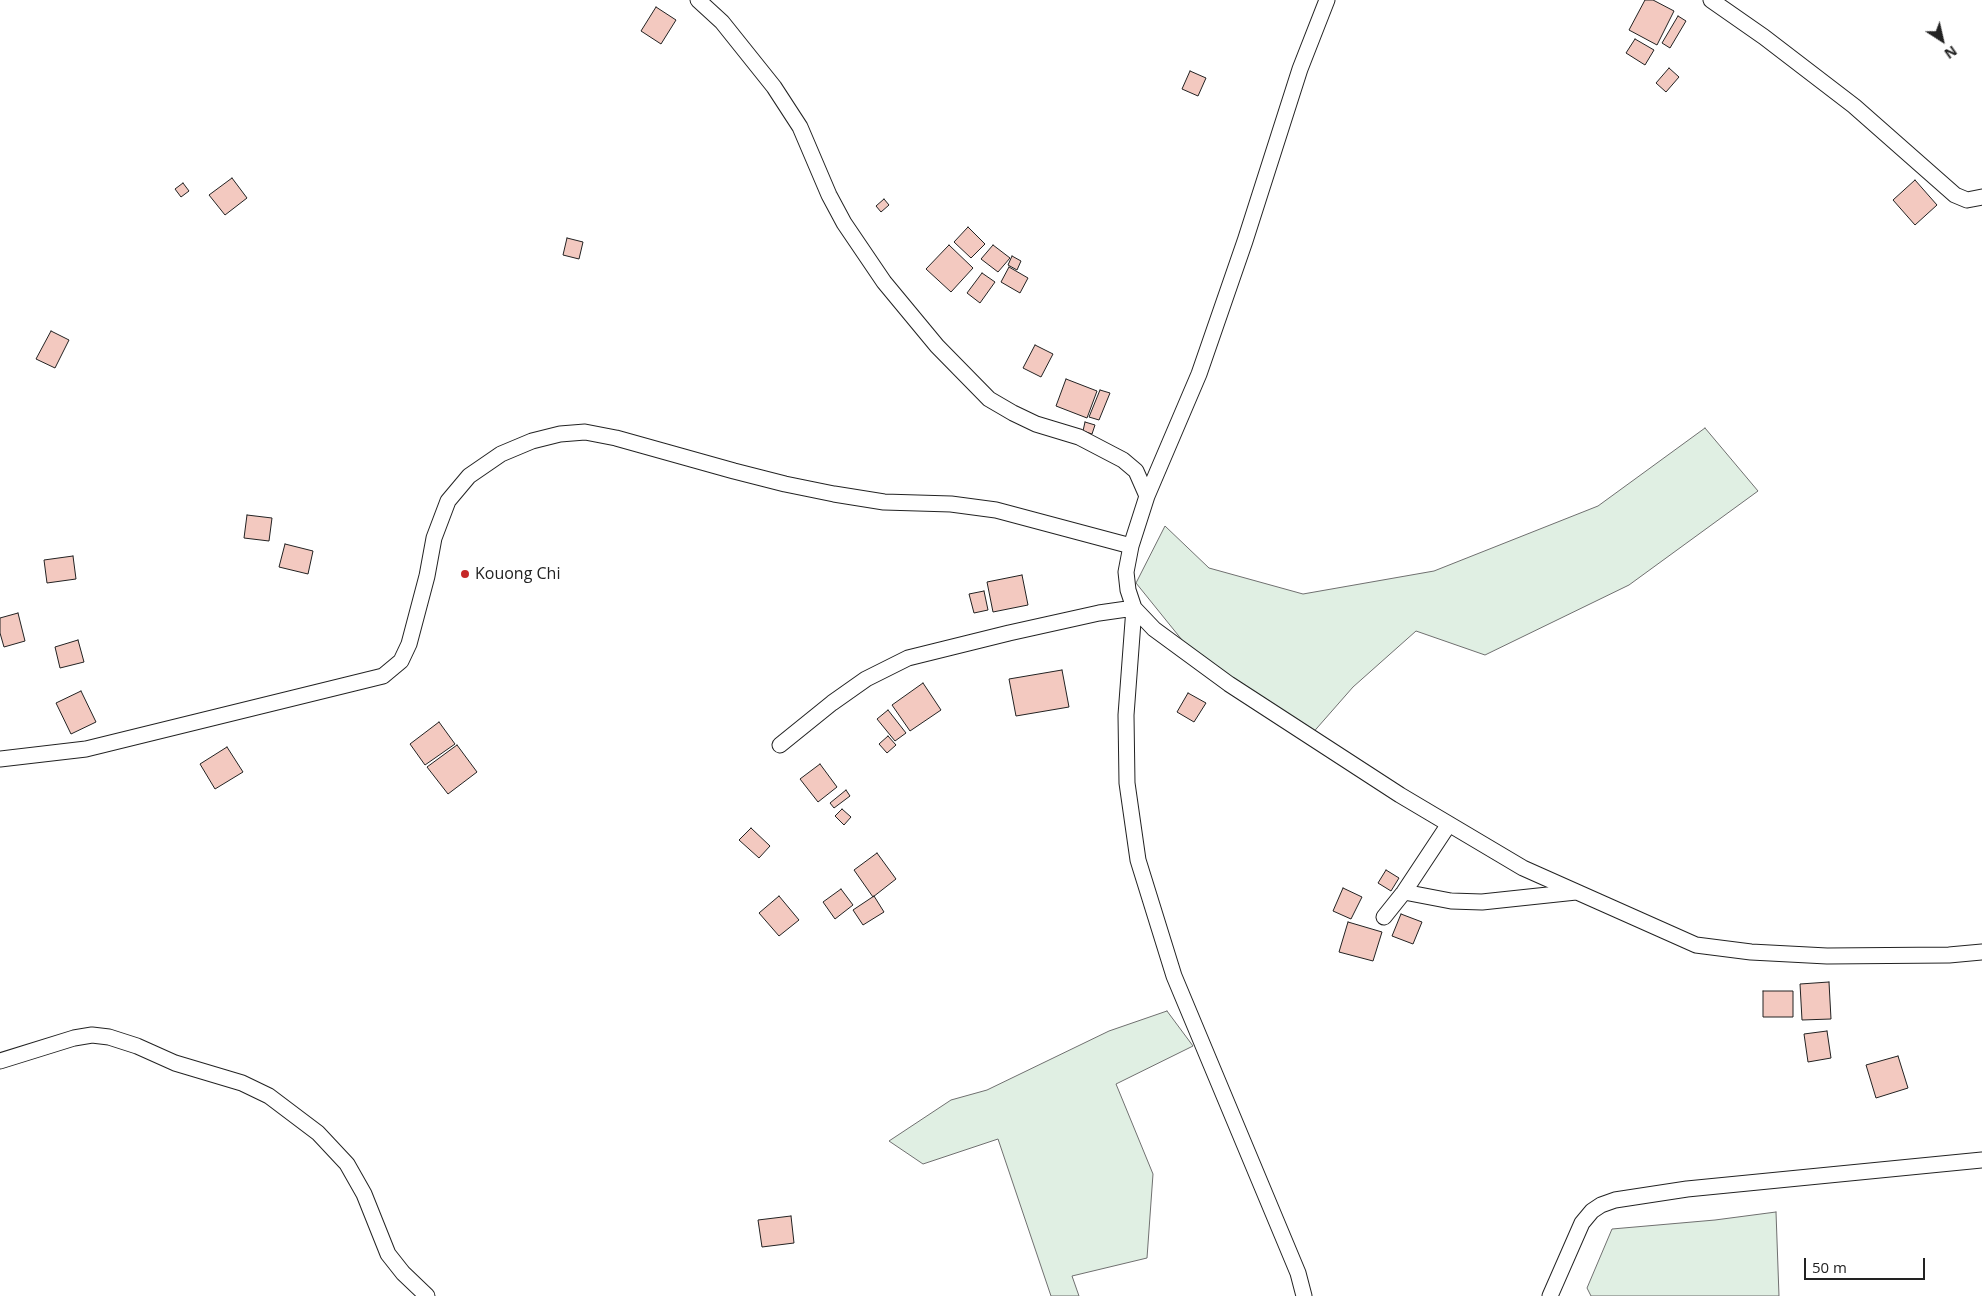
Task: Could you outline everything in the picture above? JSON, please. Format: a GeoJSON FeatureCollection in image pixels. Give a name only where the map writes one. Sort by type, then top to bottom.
{"type":"FeatureCollection","features":[{"type":"Feature","properties":{"kind":"street"},"geometry":{"type":"LineString","coordinates":[[698,0],[722,22],[774,87],[800,127],[829,195],[844,223],[884,282],[937,346],[989,399],[1036,424],[1079,437],[1123,460],[1136,471],[1147,496]]}},
{"type":"Feature","properties":{"kind":"street"},"geometry":{"type":"LineString","coordinates":[[1304,1296],[1298,1273],[1174,976],[1138,860],[1127,783],[1126,715],[1134,608],[1128,590],[1126,572],[1131,546],[1147,496],[1199,374],[1245,241],[1300,69],[1327,0]]}},
{"type":"Feature","properties":{"kind":"street"},"geometry":{"type":"LineString","coordinates":[[1711,0],[1764,37],[1854,106],[1955,195],[1966,200],[1982,197]]}},
{"type":"Feature","properties":{"kind":"street"},"geometry":{"type":"LineString","coordinates":[[0,759],[86,749],[383,676],[401,661],[409,644],[434,538],[448,501],[469,476],[500,454],[532,441],[560,434],[585,432],[616,438],[785,484],[884,502],[951,504],[996,510],[1131,546]]}},
{"type":"Feature","properties":{"kind":"street"},"geometry":{"type":"LineString","coordinates":[[780,745],[832,703],[866,679],[908,658],[1099,613],[1134,608]]}},
{"type":"Feature","properties":{"kind":"street"},"geometry":{"type":"LineString","coordinates":[[1134,608],[1154,629],[1229,684],[1400,795],[1523,868],[1696,945],[1751,952],[1827,956],[1949,955],[1982,952]]}},
{"type":"Feature","properties":{"kind":"street"},"geometry":{"type":"LineString","coordinates":[[1384,917],[1404,892],[1449,824]]}},
{"type":"Feature","properties":{"kind":"street"},"geometry":{"type":"LineString","coordinates":[[1404,892],[1451,901],[1482,902],[1576,892]]}},
{"type":"Feature","properties":{"kind":"street"},"geometry":{"type":"LineString","coordinates":[[0,1061],[74,1038],[92,1035],[109,1037],[137,1046],[175,1063],[242,1083],[269,1096],[318,1133],[347,1164],[364,1194],[388,1254],[403,1273],[427,1296]]}},
{"type":"Feature","properties":{"kind":"street"},"geometry":{"type":"LineString","coordinates":[[1550,1296],[1582,1223],[1592,1211],[1601,1205],[1615,1200],[1687,1188],[1982,1160]]}},
{"type":"Feature","properties":{"kind":"green space"},"geometry":{"type":"Polygon","coordinates":[[[1705,428],[1758,491],[1629,585],[1485,655],[1416,631],[1353,687],[1310,736],[1199,661],[1136,583],[1165,526],[1209,568],[1303,594],[1434,571],[1598,506],[1705,428]]]}},
{"type":"Feature","properties":{"kind":"green space"},"geometry":{"type":"Polygon","coordinates":[[[1167,1011],[1193,1046],[1116,1084],[1153,1174],[1147,1258],[1072,1276],[1079,1296],[1051,1296],[998,1139],[923,1164],[889,1141],[951,1100],[987,1090],[1109,1031],[1167,1011]]]}},
{"type":"Feature","properties":{"kind":"green space"},"geometry":{"type":"Polygon","coordinates":[[[1776,1212],[1779,1296],[1591,1296],[1587,1288],[1612,1229],[1715,1220],[1776,1212]]]}},
{"type":"Feature","properties":{"kind":"building"},"geometry":{"type":"Polygon","coordinates":[[[1645,0],[1653,0],[1674,11],[1657,45],[1629,30],[1645,0]]]}},
{"type":"Feature","properties":{"kind":"building"},"geometry":{"type":"Polygon","coordinates":[[[656,7],[676,20],[661,44],[641,31],[656,7]]]}},
{"type":"Feature","properties":{"kind":"building"},"geometry":{"type":"Polygon","coordinates":[[[1678,16],[1686,21],[1670,48],[1662,43],[1678,16]]]}},
{"type":"Feature","properties":{"kind":"building"},"geometry":{"type":"Polygon","coordinates":[[[1635,39],[1654,50],[1645,65],[1626,53],[1635,39]]]}},
{"type":"Feature","properties":{"kind":"building"},"geometry":{"type":"Polygon","coordinates":[[[1669,68],[1679,77],[1666,92],[1656,83],[1669,68]]]}},
{"type":"Feature","properties":{"kind":"building"},"geometry":{"type":"Polygon","coordinates":[[[1190,71],[1206,78],[1198,96],[1182,89],[1190,71]]]}},
{"type":"Feature","properties":{"kind":"building"},"geometry":{"type":"Polygon","coordinates":[[[232,178],[247,198],[225,215],[209,195],[232,178]]]}},
{"type":"Feature","properties":{"kind":"building"},"geometry":{"type":"Polygon","coordinates":[[[1915,180],[1937,205],[1915,225],[1893,200],[1915,180]]]}},
{"type":"Feature","properties":{"kind":"building"},"geometry":{"type":"Polygon","coordinates":[[[183,183],[189,191],[181,197],[175,189],[183,183]]]}},
{"type":"Feature","properties":{"kind":"building"},"geometry":{"type":"Polygon","coordinates":[[[884,199],[889,205],[881,212],[876,206],[884,199]]]}},
{"type":"Feature","properties":{"kind":"building"},"geometry":{"type":"Polygon","coordinates":[[[968,227],[985,244],[971,258],[954,242],[968,227]]]}},
{"type":"Feature","properties":{"kind":"building"},"geometry":{"type":"Polygon","coordinates":[[[567,238],[583,242],[579,259],[563,255],[567,238]]]}},
{"type":"Feature","properties":{"kind":"building"},"geometry":{"type":"Polygon","coordinates":[[[949,245],[973,268],[951,292],[926,269],[949,245]]]}},
{"type":"Feature","properties":{"kind":"building"},"geometry":{"type":"Polygon","coordinates":[[[993,245],[1010,258],[998,272],[981,259],[993,245]]]}},
{"type":"Feature","properties":{"kind":"building"},"geometry":{"type":"Polygon","coordinates":[[[1012,256],[1021,261],[1017,270],[1008,265],[1012,256]]]}},
{"type":"Feature","properties":{"kind":"building"},"geometry":{"type":"Polygon","coordinates":[[[1009,267],[1028,278],[1020,293],[1001,282],[1009,267]]]}},
{"type":"Feature","properties":{"kind":"building"},"geometry":{"type":"Polygon","coordinates":[[[982,273],[995,282],[980,303],[967,293],[982,273]]]}},
{"type":"Feature","properties":{"kind":"building"},"geometry":{"type":"Polygon","coordinates":[[[51,331],[69,340],[55,368],[36,359],[51,331]]]}},
{"type":"Feature","properties":{"kind":"building"},"geometry":{"type":"Polygon","coordinates":[[[1035,345],[1053,354],[1041,377],[1023,368],[1035,345]]]}},
{"type":"Feature","properties":{"kind":"building"},"geometry":{"type":"Polygon","coordinates":[[[1066,379],[1097,391],[1087,418],[1056,406],[1066,379]]]}},
{"type":"Feature","properties":{"kind":"building"},"geometry":{"type":"Polygon","coordinates":[[[1100,390],[1110,393],[1099,420],[1089,417],[1100,390]]]}},
{"type":"Feature","properties":{"kind":"building"},"geometry":{"type":"Polygon","coordinates":[[[1085,422],[1095,425],[1092,434],[1083,431],[1085,422]]]}},
{"type":"Feature","properties":{"kind":"building"},"geometry":{"type":"Polygon","coordinates":[[[247,515],[272,518],[269,541],[244,538],[247,515]]]}},
{"type":"Feature","properties":{"kind":"building"},"geometry":{"type":"Polygon","coordinates":[[[285,544],[313,551],[308,574],[279,567],[285,544]]]}},
{"type":"Feature","properties":{"kind":"building"},"geometry":{"type":"Polygon","coordinates":[[[73,556],[76,579],[47,583],[44,560],[73,556]]]}},
{"type":"Feature","properties":{"kind":"building"},"geometry":{"type":"Polygon","coordinates":[[[1022,575],[1028,605],[993,612],[987,582],[1022,575]]]}},
{"type":"Feature","properties":{"kind":"building"},"geometry":{"type":"Polygon","coordinates":[[[984,591],[988,610],[974,613],[969,594],[984,591]]]}},
{"type":"Feature","properties":{"kind":"building"},"geometry":{"type":"Polygon","coordinates":[[[18,613],[25,641],[4,647],[0,633],[0,618],[18,613]]]}},
{"type":"Feature","properties":{"kind":"building"},"geometry":{"type":"Polygon","coordinates":[[[78,640],[84,662],[60,668],[55,647],[78,640]]]}},
{"type":"Feature","properties":{"kind":"building"},"geometry":{"type":"Polygon","coordinates":[[[1062,670],[1069,707],[1016,716],[1009,679],[1062,670]]]}},
{"type":"Feature","properties":{"kind":"building"},"geometry":{"type":"Polygon","coordinates":[[[923,683],[941,710],[910,731],[892,705],[923,683]]]}},
{"type":"Feature","properties":{"kind":"building"},"geometry":{"type":"Polygon","coordinates":[[[81,691],[96,722],[71,734],[56,703],[81,691]]]}},
{"type":"Feature","properties":{"kind":"building"},"geometry":{"type":"Polygon","coordinates":[[[1188,693],[1206,703],[1194,722],[1177,712],[1188,693]]]}},
{"type":"Feature","properties":{"kind":"building"},"geometry":{"type":"Polygon","coordinates":[[[888,710],[906,733],[895,741],[877,719],[888,710]]]}},
{"type":"Feature","properties":{"kind":"building"},"geometry":{"type":"Polygon","coordinates":[[[439,722],[455,744],[425,765],[410,744],[439,722]]]}},
{"type":"Feature","properties":{"kind":"building"},"geometry":{"type":"Polygon","coordinates":[[[888,736],[896,745],[887,753],[879,744],[888,736]]]}},
{"type":"Feature","properties":{"kind":"building"},"geometry":{"type":"Polygon","coordinates":[[[457,745],[477,772],[448,794],[427,767],[457,745]]]}},
{"type":"Feature","properties":{"kind":"building"},"geometry":{"type":"Polygon","coordinates":[[[227,747],[243,772],[215,789],[200,764],[227,747]]]}},
{"type":"Feature","properties":{"kind":"building"},"geometry":{"type":"Polygon","coordinates":[[[820,764],[837,787],[818,802],[800,779],[820,764]]]}},
{"type":"Feature","properties":{"kind":"building"},"geometry":{"type":"Polygon","coordinates":[[[846,790],[850,796],[834,808],[830,803],[846,790]]]}},
{"type":"Feature","properties":{"kind":"building"},"geometry":{"type":"Polygon","coordinates":[[[842,809],[851,817],[844,825],[835,816],[842,809]]]}},
{"type":"Feature","properties":{"kind":"building"},"geometry":{"type":"Polygon","coordinates":[[[751,828],[770,846],[759,858],[739,840],[751,828]]]}},
{"type":"Feature","properties":{"kind":"building"},"geometry":{"type":"Polygon","coordinates":[[[877,853],[896,879],[873,897],[854,870],[877,853]]]}},
{"type":"Feature","properties":{"kind":"building"},"geometry":{"type":"Polygon","coordinates":[[[1386,870],[1399,878],[1391,891],[1378,883],[1386,870]]]}},
{"type":"Feature","properties":{"kind":"building"},"geometry":{"type":"Polygon","coordinates":[[[1343,888],[1362,897],[1351,919],[1333,911],[1343,888]]]}},
{"type":"Feature","properties":{"kind":"building"},"geometry":{"type":"Polygon","coordinates":[[[841,889],[853,905],[835,919],[823,902],[841,889]]]}},
{"type":"Feature","properties":{"kind":"building"},"geometry":{"type":"Polygon","coordinates":[[[779,896],[799,920],[779,936],[759,913],[779,896]]]}},
{"type":"Feature","properties":{"kind":"building"},"geometry":{"type":"Polygon","coordinates":[[[874,896],[884,912],[863,925],[853,910],[874,896]]]}},
{"type":"Feature","properties":{"kind":"building"},"geometry":{"type":"Polygon","coordinates":[[[1401,914],[1422,922],[1413,944],[1392,936],[1401,914]]]}},
{"type":"Feature","properties":{"kind":"building"},"geometry":{"type":"Polygon","coordinates":[[[1348,922],[1382,932],[1373,961],[1339,952],[1348,922]]]}},
{"type":"Feature","properties":{"kind":"building"},"geometry":{"type":"Polygon","coordinates":[[[1829,982],[1831,1019],[1802,1020],[1800,984],[1829,982]]]}},
{"type":"Feature","properties":{"kind":"building"},"geometry":{"type":"Polygon","coordinates":[[[1763,991],[1793,991],[1793,1017],[1763,1017],[1763,991]]]}},
{"type":"Feature","properties":{"kind":"building"},"geometry":{"type":"Polygon","coordinates":[[[1827,1031],[1831,1058],[1808,1062],[1804,1034],[1827,1031]]]}},
{"type":"Feature","properties":{"kind":"building"},"geometry":{"type":"Polygon","coordinates":[[[1898,1056],[1908,1088],[1876,1098],[1866,1065],[1898,1056]]]}},
{"type":"Feature","properties":{"kind":"building"},"geometry":{"type":"Polygon","coordinates":[[[791,1216],[794,1243],[762,1247],[758,1220],[791,1216]]]}},
{"type":"Feature","properties":{"kind":"place","name":"Kouong Chi"},"geometry":{"type":"Point","coordinates":[465,574]}}]}
